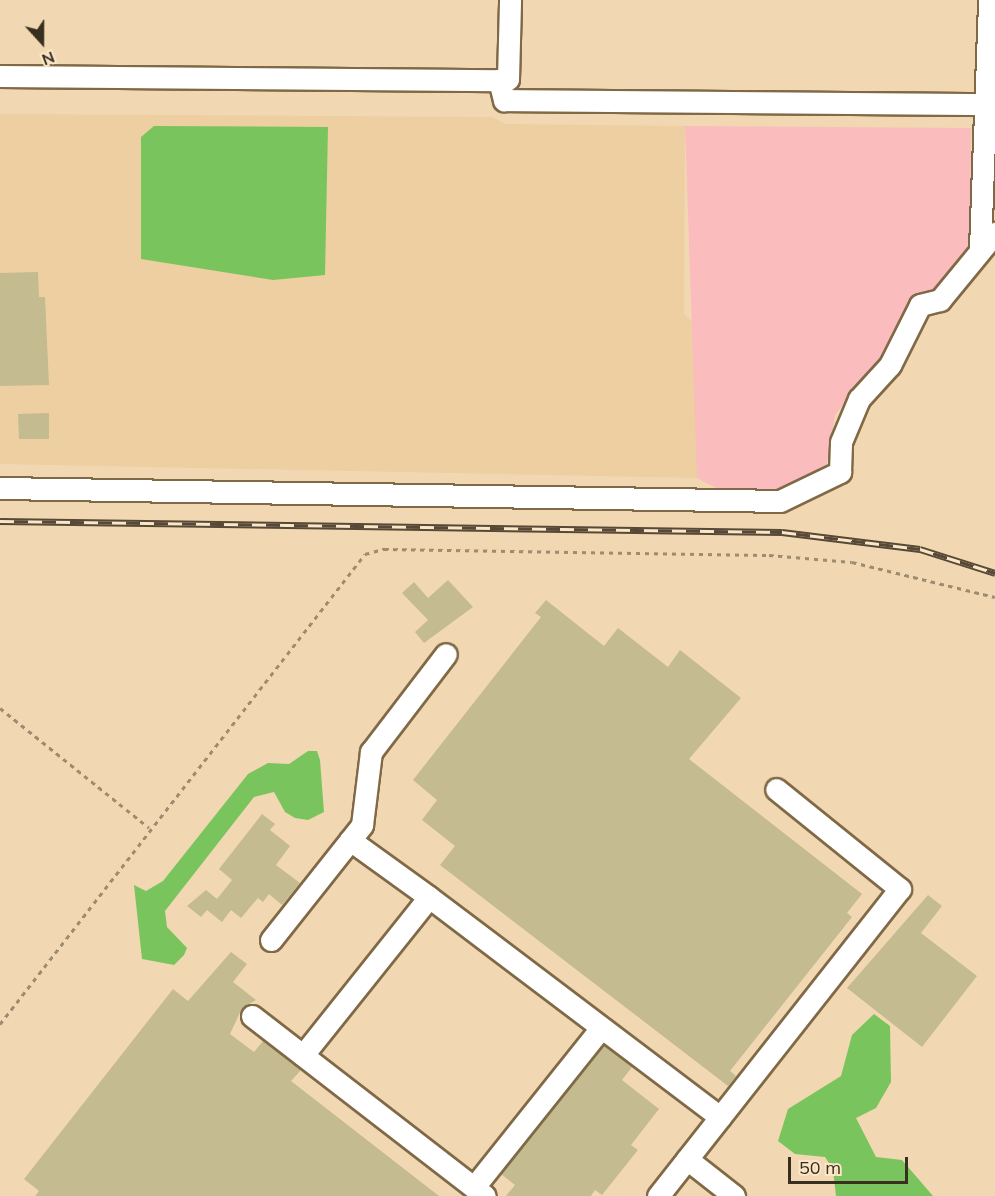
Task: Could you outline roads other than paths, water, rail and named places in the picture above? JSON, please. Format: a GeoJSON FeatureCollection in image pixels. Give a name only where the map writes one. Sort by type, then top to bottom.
{"type":"FeatureCollection","features":[{"type":"Feature","properties":{"kind":"street"},"geometry":{"type":"LineString","coordinates":[[0,76],[508,79],[510,0]]}},
{"type":"Feature","properties":{"kind":"street"},"geometry":{"type":"LineString","coordinates":[[981,249],[988,104],[989,0]]}},
{"type":"Feature","properties":{"kind":"street"},"geometry":{"type":"LineString","coordinates":[[499,80],[504,100],[988,104]]}},
{"type":"Feature","properties":{"kind":"street"},"geometry":{"type":"LineString","coordinates":[[0,488],[780,501],[840,472],[841,442],[859,399],[890,365],[920,305],[940,300],[995,233]]}},
{"type":"Feature","properties":{"kind":"street"},"geometry":{"type":"LineString","coordinates":[[271,940],[362,825],[371,752],[446,654]]}},
{"type":"Feature","properties":{"kind":"street"},"geometry":{"type":"LineString","coordinates":[[658,1196],[900,889],[776,789]]}},
{"type":"Feature","properties":{"kind":"street"},"geometry":{"type":"LineString","coordinates":[[350,840],[720,1117]]}},
{"type":"Feature","properties":{"kind":"street"},"geometry":{"type":"LineString","coordinates":[[303,1055],[429,897]]}},
{"type":"Feature","properties":{"kind":"street"},"geometry":{"type":"LineString","coordinates":[[252,1016],[480,1192],[601,1028]]}},
{"type":"Feature","properties":{"kind":"street"},"geometry":{"type":"LineString","coordinates":[[687,1159],[734,1196]]}},
{"type":"Feature","properties":{"kind":"railway"},"geometry":{"type":"LineString","coordinates":[[0,521],[782,532],[920,549],[995,573]]}}]}
